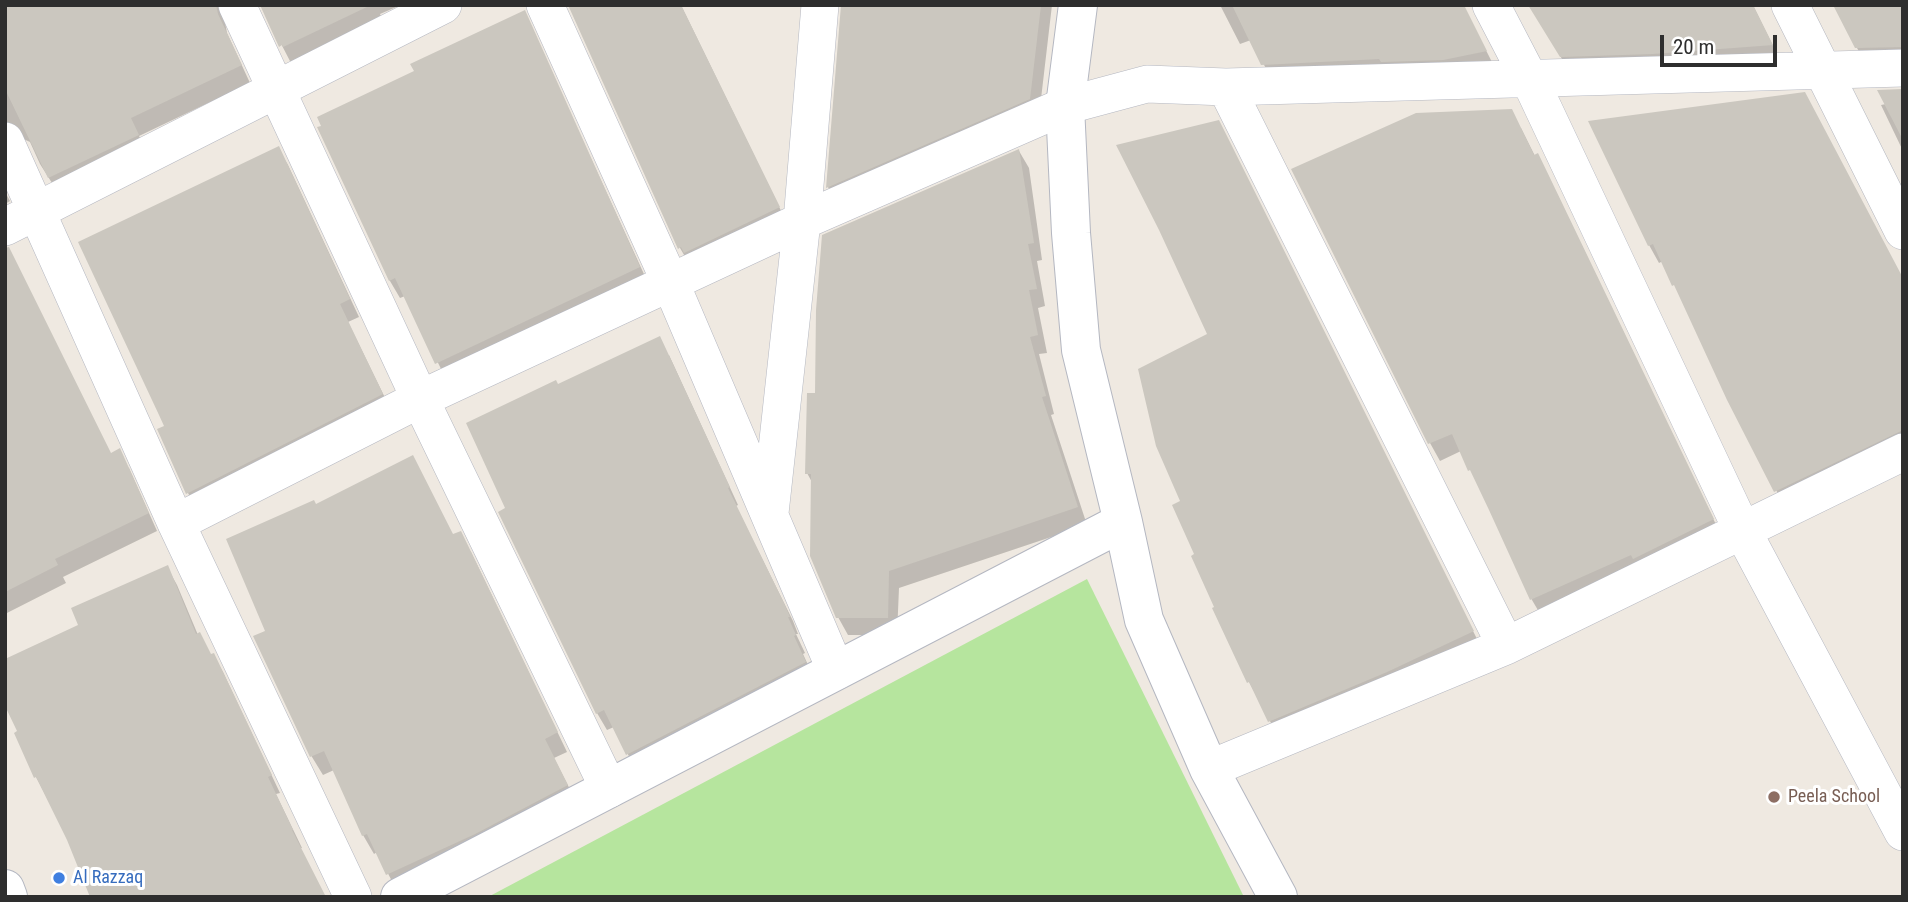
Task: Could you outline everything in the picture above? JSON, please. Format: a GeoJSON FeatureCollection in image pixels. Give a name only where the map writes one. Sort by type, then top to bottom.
{"type":"FeatureCollection","features":[{"type":"Feature","properties":{"kind":"street"},"geometry":{"type":"LineString","coordinates":[[237,5],[420,399],[609,789]]}},
{"type":"Feature","properties":{"kind":"street"},"geometry":{"type":"LineString","coordinates":[[21,219],[443,5]]}},
{"type":"Feature","properties":{"kind":"street"},"geometry":{"type":"LineString","coordinates":[[545,5],[671,284],[836,671]]}},
{"type":"Feature","properties":{"kind":"street"},"geometry":{"type":"LineString","coordinates":[[769,516],[802,222],[820,5]]}},
{"type":"Feature","properties":{"kind":"street"},"geometry":{"type":"LineString","coordinates":[[1078,5],[1065,106],[1080,350],[1123,522],[1143,620],[1209,769],[1278,897]]}},
{"type":"Feature","properties":{"kind":"street"},"geometry":{"type":"LineString","coordinates":[[1491,5],[1529,78],[1742,530],[1903,832]]}},
{"type":"Feature","properties":{"kind":"street"},"geometry":{"type":"LineString","coordinates":[[1790,5],[1903,231]]}},
{"type":"Feature","properties":{"kind":"street"},"geometry":{"type":"LineString","coordinates":[[176,523],[420,399],[802,222],[1065,106],[1147,84],[1226,87],[1903,68]]}},
{"type":"Feature","properties":{"kind":"street"},"geometry":{"type":"LineString","coordinates":[[1226,87],[1506,646]]}},
{"type":"Feature","properties":{"kind":"street"},"geometry":{"type":"LineString","coordinates":[[5,141],[21,219],[176,523],[353,897]]}},
{"type":"Feature","properties":{"kind":"street"},"geometry":{"type":"LineString","coordinates":[[1209,769],[1506,646],[1903,452]]}},
{"type":"Feature","properties":{"kind":"street"},"geometry":{"type":"LineString","coordinates":[[400,897],[1123,522]]}},
{"type":"Feature","properties":{"kind":"street"},"geometry":{"type":"LineString","coordinates":[[5,889],[9,897]]}},
{"type":"Feature","properties":{"kind":"green space"},"geometry":{"type":"Polygon","coordinates":[[[1087,579],[1244,897],[488,897],[1087,579]]]}},
{"type":"Feature","properties":{"kind":"building"},"geometry":{"type":"Polygon","coordinates":[[[5,5],[216,5],[242,65],[131,118],[139,135],[48,178],[5,89],[5,5]]]}},
{"type":"Feature","properties":{"kind":"building"},"geometry":{"type":"Polygon","coordinates":[[[260,5],[371,5],[279,47],[260,5]]]}},
{"type":"Feature","properties":{"kind":"building"},"geometry":{"type":"Polygon","coordinates":[[[568,5],[681,5],[780,207],[684,253],[681,247],[678,249],[568,5]]]}},
{"type":"Feature","properties":{"kind":"building"},"geometry":{"type":"Polygon","coordinates":[[[841,5],[1041,5],[1030,99],[826,188],[841,5]]]}},
{"type":"Feature","properties":{"kind":"building"},"geometry":{"type":"Polygon","coordinates":[[[1232,5],[1464,5],[1487,51],[1443,60],[1381,62],[1379,59],[1261,65],[1232,5]]]}},
{"type":"Feature","properties":{"kind":"building"},"geometry":{"type":"Polygon","coordinates":[[[1528,5],[1753,5],[1773,45],[1652,54],[1560,57],[1528,5]]]}},
{"type":"Feature","properties":{"kind":"building"},"geometry":{"type":"Polygon","coordinates":[[[1833,5],[1903,5],[1903,47],[1855,48],[1833,5]]]}},
{"type":"Feature","properties":{"kind":"building"},"geometry":{"type":"Polygon","coordinates":[[[525,10],[640,267],[435,364],[395,278],[389,281],[317,127],[321,126],[317,117],[414,71],[410,64],[525,10]]]}},
{"type":"Feature","properties":{"kind":"building"},"geometry":{"type":"Polygon","coordinates":[[[1903,89],[1903,140],[1877,90],[1903,89]]]}},
{"type":"Feature","properties":{"kind":"building"},"geometry":{"type":"Polygon","coordinates":[[[1805,92],[1903,278],[1903,430],[1774,492],[1727,400],[1674,285],[1672,286],[1653,244],[1648,246],[1588,121],[1805,92]]]}},
{"type":"Feature","properties":{"kind":"building"},"geometry":{"type":"Polygon","coordinates":[[[1512,109],[1534,155],[1538,153],[1714,519],[1633,559],[1631,555],[1530,600],[1452,434],[1428,444],[1291,169],[1416,113],[1512,109]]]}},
{"type":"Feature","properties":{"kind":"building"},"geometry":{"type":"Polygon","coordinates":[[[1219,120],[1474,631],[1387,672],[1268,722],[1212,608],[1214,607],[1191,556],[1194,554],[1172,505],[1180,501],[1156,446],[1138,369],[1207,334],[1116,145],[1219,120]]]}},
{"type":"Feature","properties":{"kind":"building"},"geometry":{"type":"Polygon","coordinates":[[[279,146],[350,299],[340,304],[383,394],[186,494],[157,429],[164,426],[78,242],[279,146]]]}},
{"type":"Feature","properties":{"kind":"building"},"geometry":{"type":"Polygon","coordinates":[[[1019,149],[1034,243],[1028,244],[1037,289],[1029,290],[1038,335],[1030,337],[1046,396],[1042,397],[1078,507],[889,571],[888,618],[836,618],[810,556],[811,474],[805,474],[807,393],[815,393],[816,310],[822,235],[1019,149]]]}},
{"type":"Feature","properties":{"kind":"building"},"geometry":{"type":"Polygon","coordinates":[[[9,247],[111,453],[120,448],[149,513],[55,559],[58,565],[5,592],[5,248],[9,247]]]}},
{"type":"Feature","properties":{"kind":"building"},"geometry":{"type":"Polygon","coordinates":[[[660,336],[730,487],[728,488],[783,601],[806,662],[626,755],[604,710],[596,714],[498,512],[505,508],[466,423],[556,380],[558,384],[660,336]]]}},
{"type":"Feature","properties":{"kind":"building"},"geometry":{"type":"Polygon","coordinates":[[[413,455],[453,534],[461,531],[558,732],[545,739],[568,785],[475,834],[386,875],[367,834],[362,836],[324,751],[310,757],[253,636],[265,631],[226,539],[314,500],[316,504],[413,455]]]}},
{"type":"Feature","properties":{"kind":"building"},"geometry":{"type":"Polygon","coordinates":[[[168,565],[196,634],[200,632],[211,654],[214,653],[272,775],[268,777],[292,830],[326,897],[90,897],[67,840],[14,733],[17,731],[5,706],[5,659],[78,625],[71,608],[168,565]]]}},
{"type":"Feature","properties":{"kind":"place","name":"Peela School"},"geometry":{"type":"Point","coordinates":[1774,797]}},
{"type":"Feature","properties":{"kind":"place","name":"Al Razzaq"},"geometry":{"type":"Point","coordinates":[59,878]}}]}
